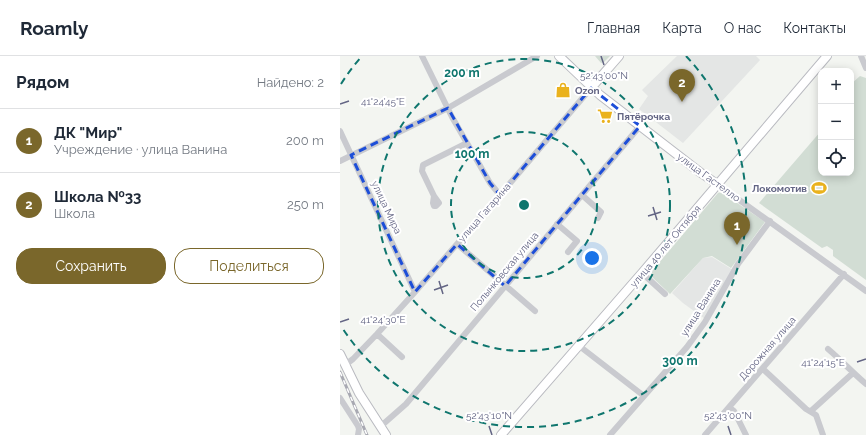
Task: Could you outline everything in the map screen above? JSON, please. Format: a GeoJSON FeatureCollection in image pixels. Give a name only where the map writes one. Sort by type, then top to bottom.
{"type":"FeatureCollection","features":[{"type":"Feature","properties":{"kind":"main road","name":"улица Гастелло"},"geometry":{"type":"LineString","coordinates":[[559,56],[591,88],[717,184]]}},
{"type":"Feature","properties":{"kind":"main road","name":"улица Гагарина"},"geometry":{"type":"LineString","coordinates":[[591,88],[619,56]]}},
{"type":"Feature","properties":{"kind":"main road","name":"улица 40 лет Октября"},"geometry":{"type":"LineString","coordinates":[[501,435],[642,273],[827,56]]}},
{"type":"Feature","properties":{"kind":"main road"},"geometry":{"type":"LineString","coordinates":[[340,354],[359,393],[386,435]]}},
{"type":"Feature","properties":{"kind":"street"},"geometry":{"type":"LineString","coordinates":[[422,56],[467,143],[490,183],[500,195]]}},
{"type":"Feature","properties":{"kind":"street"},"geometry":{"type":"LineString","coordinates":[[340,161],[448,108],[537,56]]}},
{"type":"Feature","properties":{"kind":"street"},"geometry":{"type":"LineString","coordinates":[[861,56],[866,68]]}},
{"type":"Feature","properties":{"kind":"street","name":"улица Гагарина"},"geometry":{"type":"LineString","coordinates":[[345,365],[353,359],[377,334],[415,292],[591,88]]}},
{"type":"Feature","properties":{"kind":"street","name":"Полынковская улица"},"geometry":{"type":"LineString","coordinates":[[381,426],[406,404],[640,126]]}},
{"type":"Feature","properties":{"kind":"street","name":"улица Мира"},"geometry":{"type":"LineString","coordinates":[[340,131],[415,292]]}},
{"type":"Feature","properties":{"kind":"street"},"geometry":{"type":"LineString","coordinates":[[434,196],[422,171],[423,165],[467,143]]}},
{"type":"Feature","properties":{"kind":"street","name":"улица Гастелло"},"geometry":{"type":"LineString","coordinates":[[717,184],[865,288]]}},
{"type":"Feature","properties":{"kind":"street"},"geometry":{"type":"LineString","coordinates":[[582,195],[601,212],[598,218]]}},
{"type":"Feature","properties":{"kind":"street","name":"улица Ванина"},"geometry":{"type":"LineString","coordinates":[[610,435],[687,347],[705,322],[738,264],[770,221]]}},
{"type":"Feature","properties":{"kind":"street"},"geometry":{"type":"LineString","coordinates":[[557,224],[577,241],[568,252]]}},
{"type":"Feature","properties":{"kind":"street"},"geometry":{"type":"LineString","coordinates":[[457,244],[535,312]]}},
{"type":"Feature","properties":{"kind":"street"},"geometry":{"type":"LineString","coordinates":[[642,273],[665,294]]}},
{"type":"Feature","properties":{"kind":"street","name":"Дорожная улица"},"geometry":{"type":"LineString","coordinates":[[705,435],[844,274]]}},
{"type":"Feature","properties":{"kind":"street"},"geometry":{"type":"LineString","coordinates":[[377,334],[402,357]]}},
{"type":"Feature","properties":{"kind":"street"},"geometry":{"type":"LineString","coordinates":[[578,345],[644,396]]}},
{"type":"Feature","properties":{"kind":"street"},"geometry":{"type":"LineString","coordinates":[[828,349],[866,384]]}},
{"type":"Feature","properties":{"kind":"street"},"geometry":{"type":"LineString","coordinates":[[763,369],[806,409],[816,415],[824,435]]}},
{"type":"Feature","properties":{"kind":"street"},"geometry":{"type":"LineString","coordinates":[[811,411],[853,373]]}},
{"type":"Feature","properties":{"kind":"street"},"geometry":{"type":"LineString","coordinates":[[340,398],[354,419],[359,429],[358,434]]}},
{"type":"Feature","properties":{"kind":"street"},"geometry":{"type":"LineString","coordinates":[[729,407],[734,411],[746,435]]}},
{"type":"Feature","properties":{"kind":"highlighted area"},"geometry":{"type":"Polygon","coordinates":[[[591,88],[640,126],[505,286],[457,244],[415,292],[351,155],[448,108],[490,183],[500,195],[591,88]]]}},
{"type":"Feature","properties":{"kind":"shaded area"},"geometry":{"type":"Polygon","coordinates":[[[595,56],[610,56],[601,63],[595,56]]]}},
{"type":"Feature","properties":{"kind":"shaded area"},"geometry":{"type":"Polygon","coordinates":[[[677,56],[756,56],[760,60],[683,143],[639,109],[648,96],[642,90],[677,56]]]}},
{"type":"Feature","properties":{"kind":"shaded area","name":"Локомотив"},"geometry":{"type":"Polygon","coordinates":[[[860,76],[866,78],[866,280],[833,256],[833,250],[827,246],[822,248],[759,203],[818,134],[818,176],[854,176],[854,81],[860,76]]]}},
{"type":"Feature","properties":{"kind":"shaded area"},"geometry":{"type":"Polygon","coordinates":[[[721,192],[765,222],[731,268],[712,256],[703,258],[670,294],[652,277],[652,271],[718,193],[721,192]]]}},
{"type":"Feature","properties":{"kind":"shaded area"},"geometry":{"type":"Polygon","coordinates":[[[712,257],[733,270],[705,319],[672,293],[703,258],[712,257]]]}},
{"type":"Feature","properties":{"kind":"railway"},"geometry":{"type":"LineString","coordinates":[[340,372],[367,435]]}},
{"type":"Feature","properties":{"kind":"place","name":"Ozon"},"geometry":{"type":"Point","coordinates":[563,90]}},
{"type":"Feature","properties":{"kind":"place","name":"Школа №33"},"geometry":{"type":"Point","coordinates":[682,102]}},
{"type":"Feature","properties":{"kind":"place","name":"Пятёрочка"},"geometry":{"type":"Point","coordinates":[605,116]}},
{"type":"Feature","properties":{"kind":"place","name":"Локомотив"},"geometry":{"type":"Point","coordinates":[819,188]}},
{"type":"Feature","properties":{"kind":"place","name":"ДК \"Мир\""},"geometry":{"type":"Point","coordinates":[737,245]}}]}
